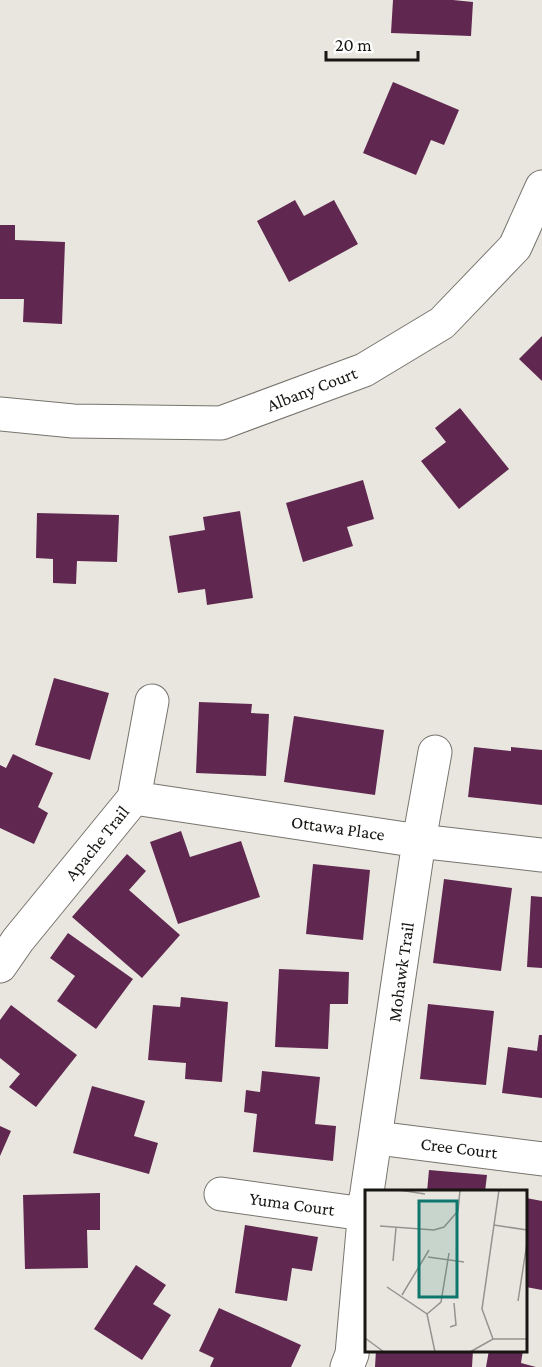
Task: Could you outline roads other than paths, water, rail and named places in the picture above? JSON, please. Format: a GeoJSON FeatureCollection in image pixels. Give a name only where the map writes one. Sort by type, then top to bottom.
{"type":"FeatureCollection","features":[{"type":"Feature","properties":{"kind":"street","name":"Albany Court"},"geometry":{"type":"LineString","coordinates":[[0,414],[73,421],[220,423],[364,369],[442,323],[515,247],[542,187]]}},
{"type":"Feature","properties":{"kind":"street","name":"Apache Trail"},"geometry":{"type":"LineString","coordinates":[[6,948],[134,798],[152,701]]}},
{"type":"Feature","properties":{"kind":"street","name":"Mohawk Trail"},"geometry":{"type":"LineString","coordinates":[[368,1190],[419,841],[435,752]]}},
{"type":"Feature","properties":{"kind":"street","name":"Ottawa Place"},"geometry":{"type":"LineString","coordinates":[[134,798],[419,841],[542,855]]}},
{"type":"Feature","properties":{"kind":"street","name":"Cree Court"},"geometry":{"type":"LineString","coordinates":[[377,1138],[542,1159]]}},
{"type":"Feature","properties":{"kind":"street","name":"Yuma Court"},"geometry":{"type":"LineString","coordinates":[[220,1194],[365,1201]]}},
{"type":"Feature","properties":{"kind":"street","name":"Mohawk Trail"},"geometry":{"type":"LineString","coordinates":[[347,1367],[352,1354],[365,1212]]}}]}
